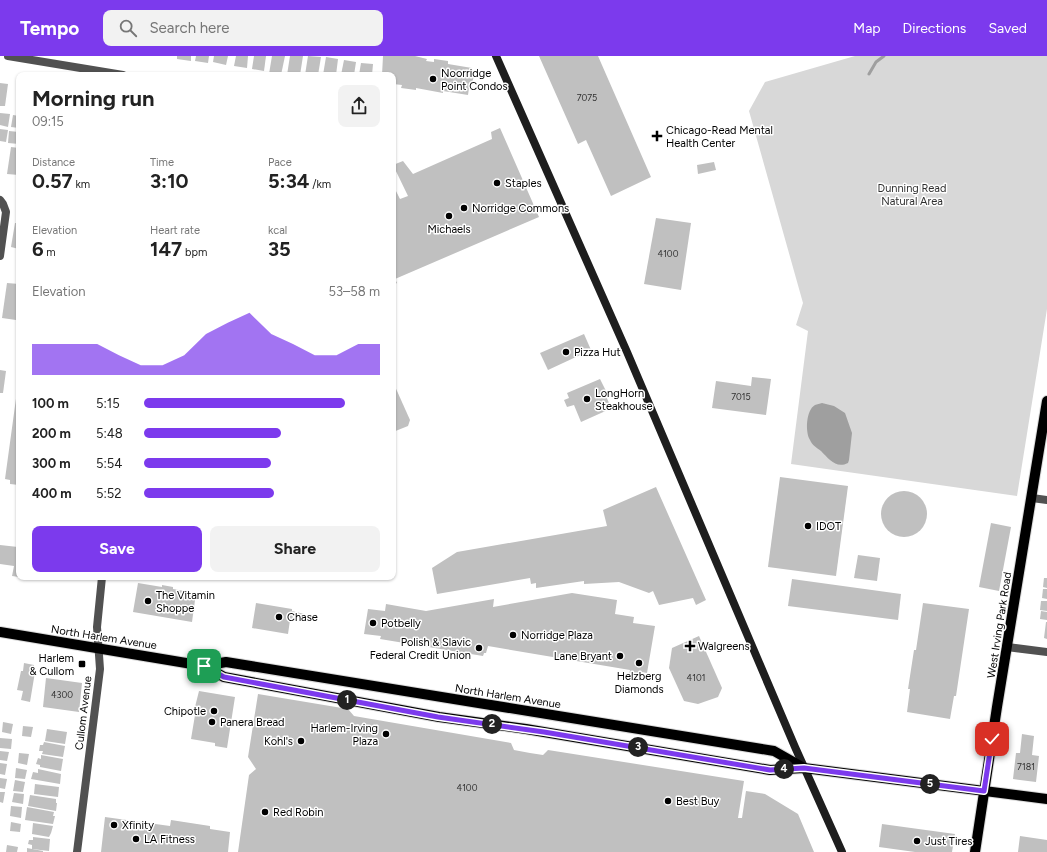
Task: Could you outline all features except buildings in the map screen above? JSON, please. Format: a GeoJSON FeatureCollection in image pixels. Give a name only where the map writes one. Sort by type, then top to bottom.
{"type":"FeatureCollection","features":[{"type":"Feature","properties":{"kind":"main road"},"geometry":{"type":"LineString","coordinates":[[496,56],[684,485],[804,768],[842,852]]}},
{"type":"Feature","properties":{"kind":"main road","name":"West Irving Park Road"},"geometry":{"type":"LineString","coordinates":[[975,852],[1047,401]]}},
{"type":"Feature","properties":{"kind":"main road","name":"North Harlem Avenue"},"geometry":{"type":"LineString","coordinates":[[0,632],[204,666],[224,677],[438,717],[544,732],[770,770],[804,768],[1047,799]]}},
{"type":"Feature","properties":{"kind":"main road","name":"North Harlem Avenue"},"geometry":{"type":"LineString","coordinates":[[204,666],[226,662],[774,751],[804,768]]}},
{"type":"Feature","properties":{"kind":"main road"},"geometry":{"type":"LineString","coordinates":[[358,702],[360,684]]}},
{"type":"Feature","properties":{"kind":"street"},"geometry":{"type":"LineString","coordinates":[[8,56],[106,72]]}},
{"type":"Feature","properties":{"kind":"street"},"geometry":{"type":"LineString","coordinates":[[0,256],[6,218],[5,208],[2,202]]}},
{"type":"Feature","properties":{"kind":"street"},"geometry":{"type":"LineString","coordinates":[[1032,498],[1047,500]]}},
{"type":"Feature","properties":{"kind":"street","name":"Cullom Avenue"},"geometry":{"type":"LineString","coordinates":[[77,852],[100,669],[97,627],[102,580]]}},
{"type":"Feature","properties":{"kind":"street"},"geometry":{"type":"LineString","coordinates":[[1007,646],[1047,652]]}},
{"type":"Feature","properties":{"kind":"green space","name":"Dunning Read Natural Area"},"geometry":{"type":"Polygon","coordinates":[[[855,56],[1047,56],[1047,309],[1017,496],[791,464],[808,331],[796,325],[803,303],[749,111],[765,82],[855,56]]]}},
{"type":"Feature","properties":{"kind":"shaded area"},"geometry":{"type":"Polygon","coordinates":[[[822,403],[834,406],[845,413],[852,433],[849,460],[848,463],[844,465],[833,462],[813,445],[808,436],[807,421],[810,411],[815,405],[822,403]]]}},
{"type":"Feature","properties":{"kind":"waterway"},"geometry":{"type":"LineString","coordinates":[[869,74],[876,62],[884,56]]}},
{"type":"Feature","properties":{"kind":"place","name":"Noorridge Point Condos"},"geometry":{"type":"Point","coordinates":[433,79]}},
{"type":"Feature","properties":{"kind":"place","name":"Chicago-Read Mental Health Center"},"geometry":{"type":"Point","coordinates":[657,136]}},
{"type":"Feature","properties":{"kind":"place","name":"Staples"},"geometry":{"type":"Point","coordinates":[497,183]}},
{"type":"Feature","properties":{"kind":"place","name":"Norridge Commons"},"geometry":{"type":"Point","coordinates":[464,208]}},
{"type":"Feature","properties":{"kind":"place","name":"Michaels"},"geometry":{"type":"Point","coordinates":[449,216]}},
{"type":"Feature","properties":{"kind":"place","name":"Pizza Hut"},"geometry":{"type":"Point","coordinates":[566,352]}},
{"type":"Feature","properties":{"kind":"place","name":"LongHorn Steakhouse"},"geometry":{"type":"Point","coordinates":[587,399]}},
{"type":"Feature","properties":{"kind":"place","name":"IDOT"},"geometry":{"type":"Point","coordinates":[808,526]}},
{"type":"Feature","properties":{"kind":"place","name":"The Vitamin Shoppe"},"geometry":{"type":"Point","coordinates":[148,601]}},
{"type":"Feature","properties":{"kind":"place","name":"Chase"},"geometry":{"type":"Point","coordinates":[279,617]}},
{"type":"Feature","properties":{"kind":"place","name":"Potbelly"},"geometry":{"type":"Point","coordinates":[373,623]}},
{"type":"Feature","properties":{"kind":"place","name":"Norridge Plaza"},"geometry":{"type":"Point","coordinates":[513,635]}},
{"type":"Feature","properties":{"kind":"place","name":"Walgreens"},"geometry":{"type":"Point","coordinates":[690,646]}},
{"type":"Feature","properties":{"kind":"place","name":"Polish & Slavic Federal Credit Union"},"geometry":{"type":"Point","coordinates":[479,648]}},
{"type":"Feature","properties":{"kind":"place","name":"Lane Bryant"},"geometry":{"type":"Point","coordinates":[620,656]}},
{"type":"Feature","properties":{"kind":"place","name":"Helzberg Diamonds"},"geometry":{"type":"Point","coordinates":[639,663]}},
{"type":"Feature","properties":{"kind":"place","name":"Harlem & Cullom"},"geometry":{"type":"Point","coordinates":[82,664]}},
{"type":"Feature","properties":{"kind":"place","name":"Chipotle"},"geometry":{"type":"Point","coordinates":[214,711]}},
{"type":"Feature","properties":{"kind":"place","name":"Panera Bread"},"geometry":{"type":"Point","coordinates":[212,722]}},
{"type":"Feature","properties":{"kind":"place","name":"Harlem-Irving Plaza"},"geometry":{"type":"Point","coordinates":[386,734]}},
{"type":"Feature","properties":{"kind":"place","name":"Kohl's"},"geometry":{"type":"Point","coordinates":[301,741]}},
{"type":"Feature","properties":{"kind":"place","name":"Best Buy"},"geometry":{"type":"Point","coordinates":[668,801]}},
{"type":"Feature","properties":{"kind":"place","name":"Red Robin"},"geometry":{"type":"Point","coordinates":[265,812]}},
{"type":"Feature","properties":{"kind":"place","name":"Xfinity"},"geometry":{"type":"Point","coordinates":[114,825]}},
{"type":"Feature","properties":{"kind":"place","name":"LA Fitness"},"geometry":{"type":"Point","coordinates":[136,839]}},
{"type":"Feature","properties":{"kind":"place","name":"Just Tires"},"geometry":{"type":"Point","coordinates":[917,841]}},
{"type":"Feature","properties":{"kind":"route"},"geometry":{"type":"LineString","coordinates":[[204,666],[224,677],[438,717],[526,729],[770,770],[804,768],[984,791],[992,739]]}}]}
